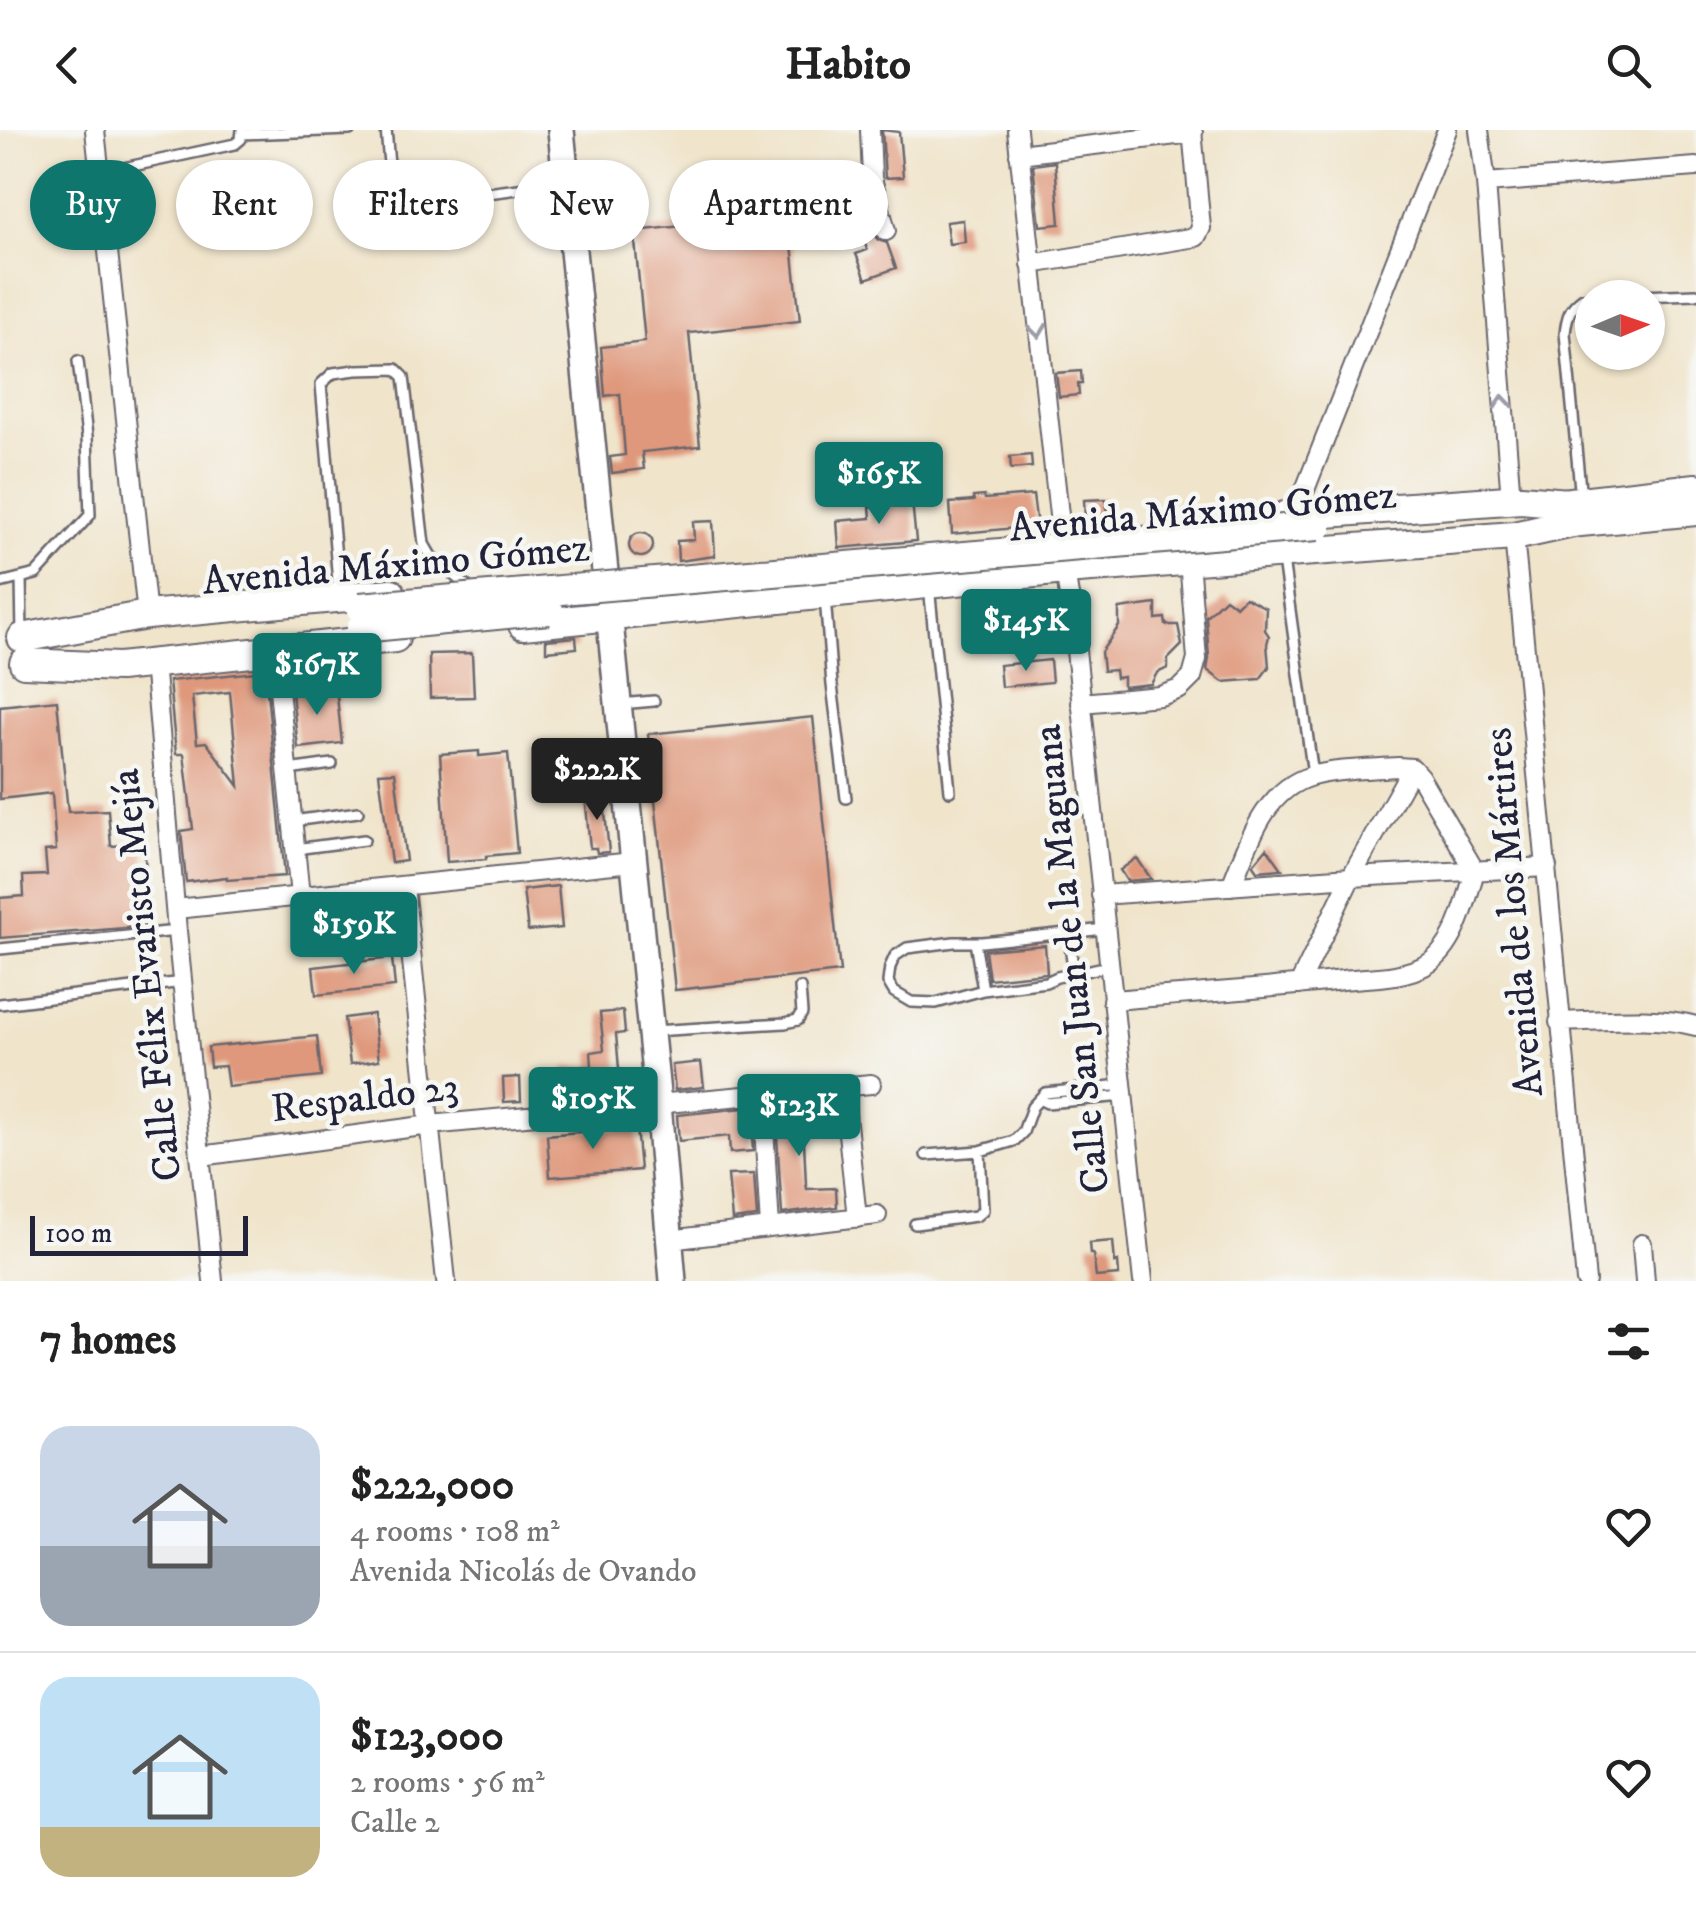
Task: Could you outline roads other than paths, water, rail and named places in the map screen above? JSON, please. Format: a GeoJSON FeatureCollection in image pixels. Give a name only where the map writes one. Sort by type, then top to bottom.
{"type":"FeatureCollection","features":[{"type":"Feature","properties":{"kind":"main road"},"geometry":{"type":"LineString","coordinates":[[561,130],[564,160]]}},
{"type":"Feature","properties":{"kind":"main road"},"geometry":{"type":"LineString","coordinates":[[573,250],[673,1281]]}},
{"type":"Feature","properties":{"kind":"main road","name":"Avenida Máximo Gómez"},"geometry":{"type":"LineString","coordinates":[[1574,509],[1696,488]]}},
{"type":"Feature","properties":{"kind":"main road"},"geometry":{"type":"LineString","coordinates":[[11,652],[147,615],[354,610],[468,588],[607,579],[1062,535],[1310,528],[1510,499],[1574,509]]}},
{"type":"Feature","properties":{"kind":"main road"},"geometry":{"type":"LineString","coordinates":[[11,652],[119,667],[1065,570],[1514,536],[1574,509]]}},
{"type":"Feature","properties":{"kind":"main road","name":"Avenida Máximo Gómez"},"geometry":{"type":"LineString","coordinates":[[11,652],[149,630],[354,610],[1310,528],[1574,509],[1696,511]]}},
{"type":"Feature","properties":{"kind":"street"},"geometry":{"type":"LineString","coordinates":[[95,130],[99,160]]}},
{"type":"Feature","properties":{"kind":"street"},"geometry":{"type":"LineString","coordinates":[[870,130],[871,160]]}},
{"type":"Feature","properties":{"kind":"street"},"geometry":{"type":"LineString","coordinates":[[1017,130],[1062,535]]}},
{"type":"Feature","properties":{"kind":"street"},"geometry":{"type":"LineString","coordinates":[[1310,528],[1447,130]]}},
{"type":"Feature","properties":{"kind":"street"},"geometry":{"type":"LineString","coordinates":[[1478,130],[1486,183],[1510,499]]}},
{"type":"Feature","properties":{"kind":"street"},"geometry":{"type":"LineString","coordinates":[[1019,154],[1193,132],[1201,228],[1196,238],[1031,264]]}},
{"type":"Feature","properties":{"kind":"street"},"geometry":{"type":"LineString","coordinates":[[1486,183],[1696,167]]}},
{"type":"Feature","properties":{"kind":"street"},"geometry":{"type":"LineString","coordinates":[[109,250],[147,615]]}},
{"type":"Feature","properties":{"kind":"street","name":"Calle San Juan de la Maguana"},"geometry":{"type":"LineString","coordinates":[[1062,535],[1143,1281]]}},
{"type":"Feature","properties":{"kind":"street","name":"Avenida de los Mártires"},"geometry":{"type":"LineString","coordinates":[[1514,536],[1586,1281]]}},
{"type":"Feature","properties":{"kind":"street"},"geometry":{"type":"LineString","coordinates":[[1081,703],[1160,696],[1180,689],[1192,677],[1197,659],[1189,560]]}},
{"type":"Feature","properties":{"kind":"street"},"geometry":{"type":"LineString","coordinates":[[275,650],[300,896]]}},
{"type":"Feature","properties":{"kind":"street","name":"Calle Félix Evaristo Mejía"},"geometry":{"type":"LineString","coordinates":[[154,662],[213,1281]]}},
{"type":"Feature","properties":{"kind":"street"},"geometry":{"type":"LineString","coordinates":[[1112,1000],[1299,986],[1406,973],[1428,964],[1441,951],[1454,932],[1476,871],[1420,777],[1412,768],[1398,767],[1313,775],[1279,794],[1264,812],[1231,886]]}},
{"type":"Feature","properties":{"kind":"street"},"geometry":{"type":"LineString","coordinates":[[1299,986],[1351,878],[1412,768]]}},
{"type":"Feature","properties":{"kind":"street"},"geometry":{"type":"LineString","coordinates":[[176,909],[633,862]]}},
{"type":"Feature","properties":{"kind":"street"},"geometry":{"type":"LineString","coordinates":[[1101,895],[1546,867]]}},
{"type":"Feature","properties":{"kind":"street"},"geometry":{"type":"LineString","coordinates":[[404,886],[446,1281]]}},
{"type":"Feature","properties":{"kind":"street"},"geometry":{"type":"LineString","coordinates":[[1560,1022],[1638,1020],[1696,1026]]}},
{"type":"Feature","properties":{"kind":"street","name":"Respaldo 23"},"geometry":{"type":"LineString","coordinates":[[201,1156],[430,1125],[870,1084]]}},
{"type":"Feature","properties":{"kind":"street"},"geometry":{"type":"LineString","coordinates":[[843,1086],[857,1218]]}},
{"type":"Feature","properties":{"kind":"street"},"geometry":{"type":"LineString","coordinates":[[762,1093],[770,1228]]}},
{"type":"Feature","properties":{"kind":"street"},"geometry":{"type":"LineString","coordinates":[[669,1240],[877,1215]]}},
{"type":"Feature","properties":{"kind":"street"},"geometry":{"type":"LineString","coordinates":[[1642,1244],[1644,1281]]}},
{"type":"Feature","properties":{"kind":"lane"},"geometry":{"type":"LineString","coordinates":[[156,161],[235,144],[242,132],[350,130]]}},
{"type":"Feature","properties":{"kind":"lane"},"geometry":{"type":"LineString","coordinates":[[386,130],[394,188],[402,200],[411,203],[514,190]]}},
{"type":"Feature","properties":{"kind":"lane"},"geometry":{"type":"LineString","coordinates":[[1574,509],[1565,333],[1572,306],[1583,298],[1696,294]]}},
{"type":"Feature","properties":{"kind":"lane"},"geometry":{"type":"LineString","coordinates":[[0,583],[36,574],[90,514],[87,436],[78,360]]}},
{"type":"Feature","properties":{"kind":"lane"},"geometry":{"type":"LineString","coordinates":[[354,610],[321,384],[333,373],[385,368],[396,370],[404,378],[424,544],[442,567],[468,588]]}},
{"type":"Feature","properties":{"kind":"lane"},"geometry":{"type":"LineString","coordinates":[[1282,552],[1313,775]]}},
{"type":"Feature","properties":{"kind":"lane"},"geometry":{"type":"LineString","coordinates":[[11,652],[21,578]]}},
{"type":"Feature","properties":{"kind":"lane"},"geometry":{"type":"LineString","coordinates":[[825,594],[846,798]]}},
{"type":"Feature","properties":{"kind":"lane"},"geometry":{"type":"LineString","coordinates":[[930,596],[950,791]]}},
{"type":"Feature","properties":{"kind":"lane"},"geometry":{"type":"LineString","coordinates":[[618,704],[654,701]]}},
{"type":"Feature","properties":{"kind":"lane"},"geometry":{"type":"LineString","coordinates":[[288,770],[332,764]]}},
{"type":"Feature","properties":{"kind":"lane"},"geometry":{"type":"LineString","coordinates":[[293,821],[358,812]]}},
{"type":"Feature","properties":{"kind":"lane"},"geometry":{"type":"LineString","coordinates":[[296,849],[364,840]]}},
{"type":"Feature","properties":{"kind":"lane"},"geometry":{"type":"LineString","coordinates":[[1104,929],[907,948],[895,956],[888,982],[894,992],[911,1002],[928,1003],[1046,982],[1109,966]]}},
{"type":"Feature","properties":{"kind":"lane"},"geometry":{"type":"LineString","coordinates":[[0,949],[177,931]]}},
{"type":"Feature","properties":{"kind":"lane"},"geometry":{"type":"LineString","coordinates":[[1068,933],[1074,973]]}},
{"type":"Feature","properties":{"kind":"lane"},"geometry":{"type":"LineString","coordinates":[[975,942],[984,990]]}},
{"type":"Feature","properties":{"kind":"lane"},"geometry":{"type":"LineString","coordinates":[[0,1004],[184,982]]}},
{"type":"Feature","properties":{"kind":"lane"},"geometry":{"type":"LineString","coordinates":[[651,1032],[798,1020],[802,1013],[800,988]]}},
{"type":"Feature","properties":{"kind":"lane"},"geometry":{"type":"LineString","coordinates":[[926,1155],[980,1151],[1014,1141],[1023,1132],[1032,1106],[1045,1092],[1122,1091]]}},
{"type":"Feature","properties":{"kind":"lane"},"geometry":{"type":"LineString","coordinates":[[915,1224],[976,1216],[983,1210],[980,1151]]}}]}
